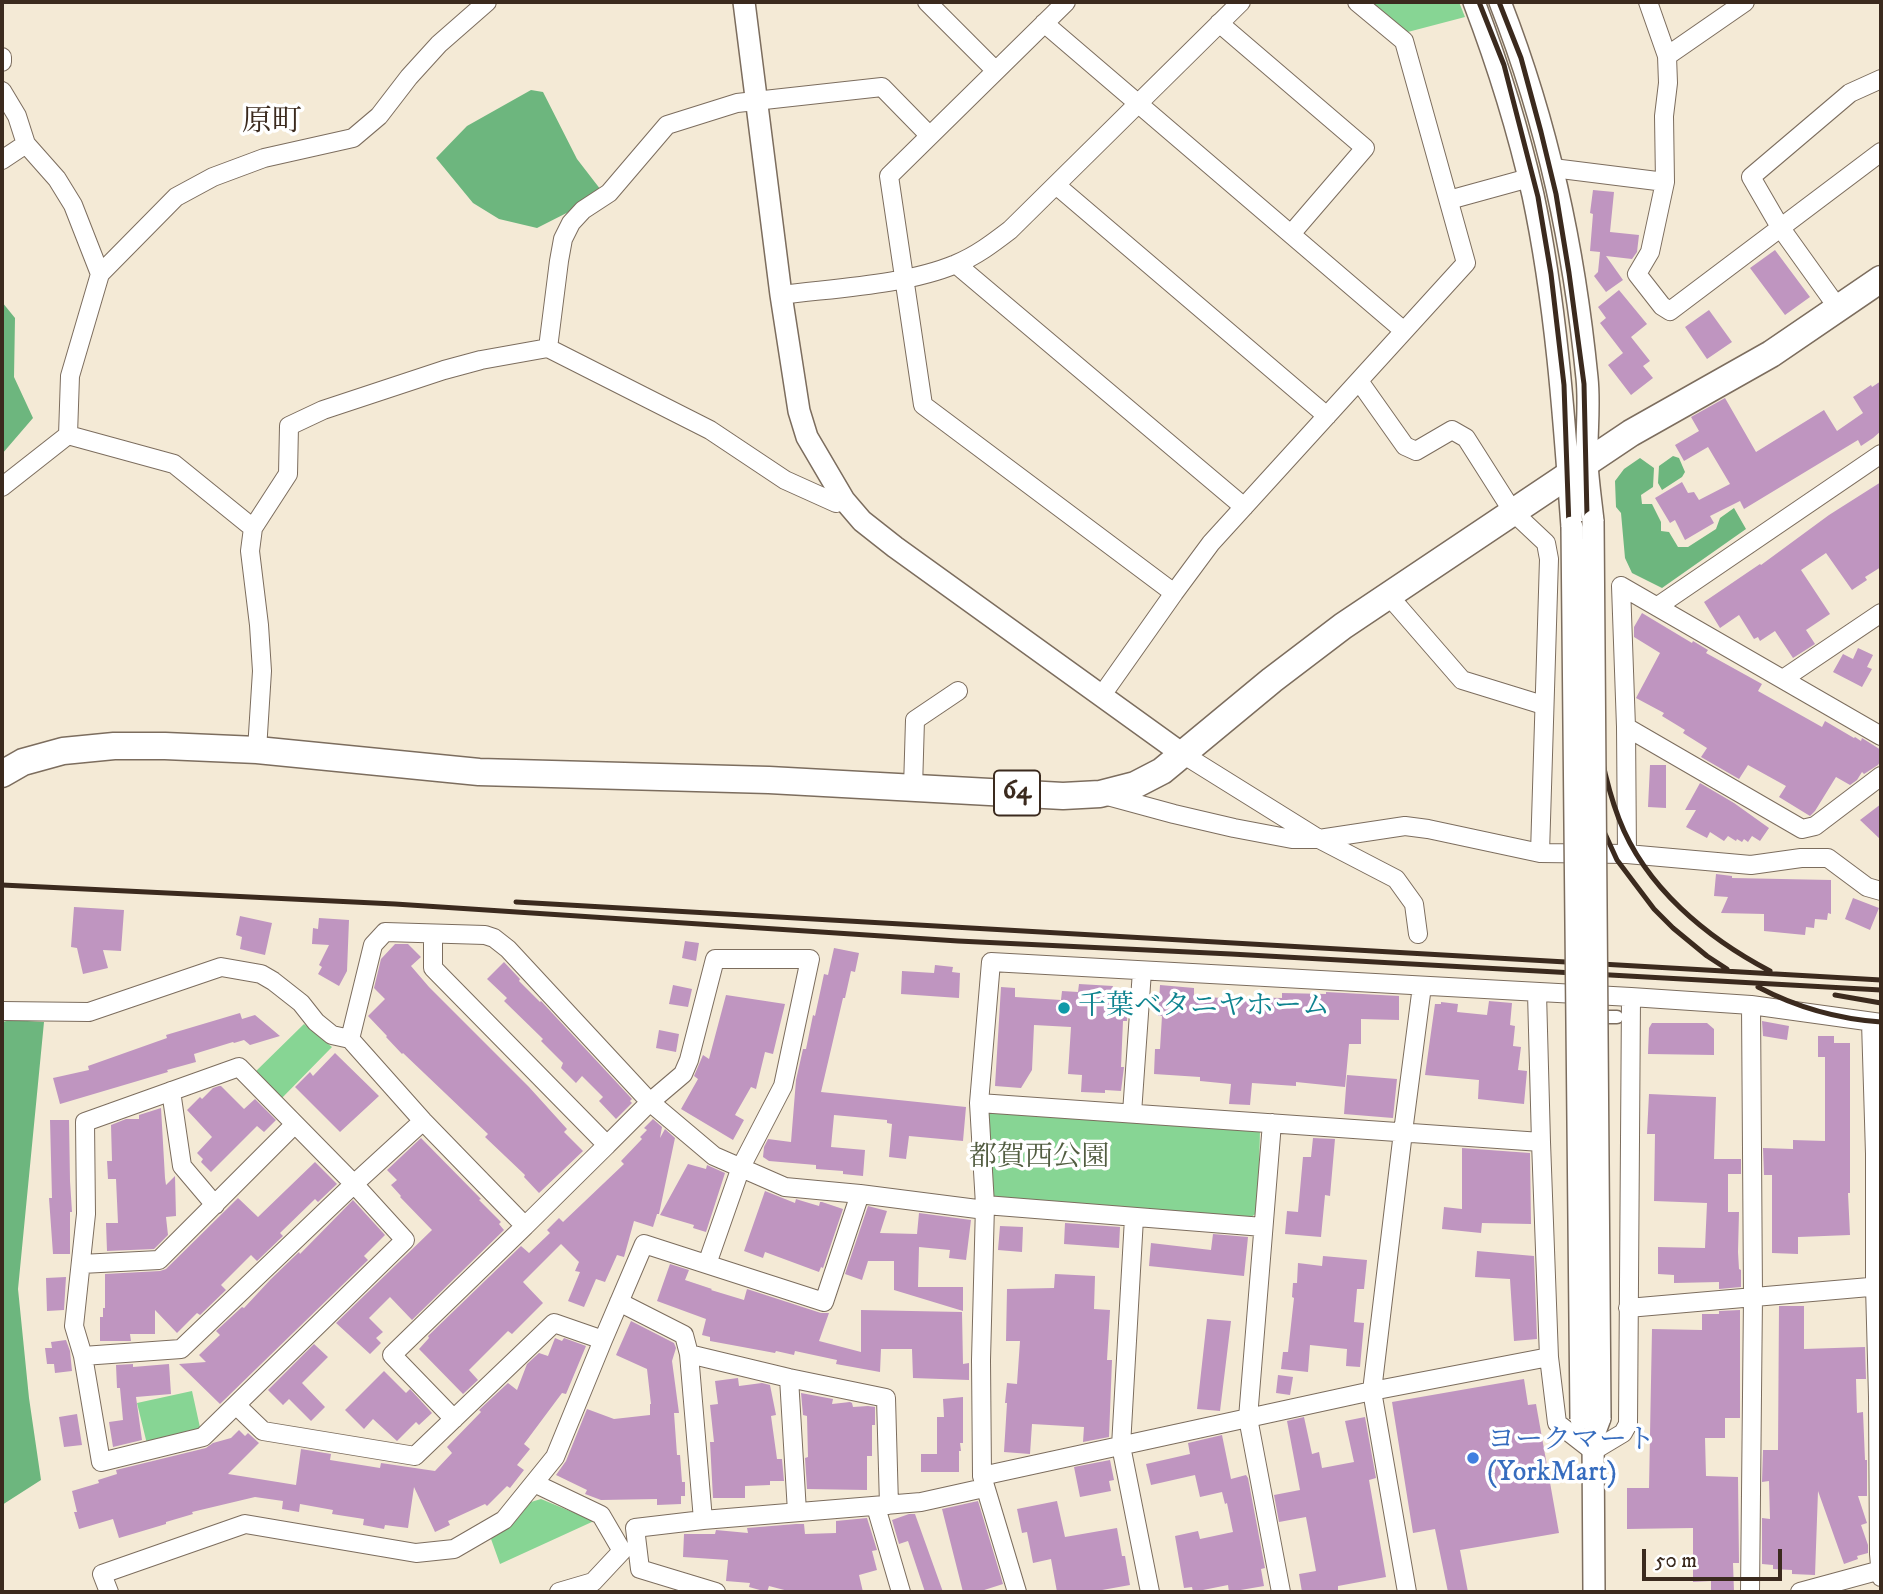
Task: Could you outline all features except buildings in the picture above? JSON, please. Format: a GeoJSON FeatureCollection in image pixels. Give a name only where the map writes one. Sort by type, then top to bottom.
{"type":"FeatureCollection","features":[{"type":"Feature","properties":{"kind":"main road","name":"64"},"geometry":{"type":"LineString","coordinates":[[2,774],[23,762],[63,751],[114,746],[165,746],[257,750],[479,772],[769,780],[1063,796],[1100,794],[1135,785],[1162,771],[1272,680],[1343,626],[1631,433],[1771,354],[1881,279]]}},
{"type":"Feature","properties":{"kind":"street"},"geometry":{"type":"LineString","coordinates":[[2,487],[68,435],[70,376],[100,274],[176,197],[213,177],[264,158],[353,138],[379,116],[439,44],[487,2]]}},
{"type":"Feature","properties":{"kind":"street"},"geometry":{"type":"LineString","coordinates":[[744,2],[781,295],[799,411],[807,437],[844,500],[862,521],[895,547],[1181,753],[1319,839],[1396,879],[1414,904],[1418,934]]}},
{"type":"Feature","properties":{"kind":"street"},"geometry":{"type":"LineString","coordinates":[[927,2],[995,70]]}},
{"type":"Feature","properties":{"kind":"street"},"geometry":{"type":"LineString","coordinates":[[1066,2],[889,176],[923,405],[1174,593]]}},
{"type":"Feature","properties":{"kind":"street"},"geometry":{"type":"LineString","coordinates":[[781,295],[903,279],[956,264],[985,249],[1010,230],[1241,2]]}},
{"type":"Feature","properties":{"kind":"street"},"geometry":{"type":"LineString","coordinates":[[1102,695],[1211,543],[1466,263],[1404,41],[1357,2]]}},
{"type":"Feature","properties":{"kind":"street"},"geometry":{"type":"LineString","coordinates":[[1474,2],[1499,66],[1529,178],[1561,385],[1577,469],[1593,521],[1591,1431]]}},
{"type":"Feature","properties":{"kind":"street"},"geometry":{"type":"LineString","coordinates":[[1500,2],[1522,58],[1553,169],[1573,272],[1588,381],[1572,527],[1594,1592]]}},
{"type":"Feature","properties":{"kind":"street"},"geometry":{"type":"LineString","coordinates":[[1648,2],[1667,56],[1665,182],[1650,252],[1637,274],[1662,306],[1670,311],[1881,152]]}},
{"type":"Feature","properties":{"kind":"street"},"geometry":{"type":"LineString","coordinates":[[1667,56],[1745,2]]}},
{"type":"Feature","properties":{"kind":"street"},"geometry":{"type":"LineString","coordinates":[[1044,23],[1404,331]]}},
{"type":"Feature","properties":{"kind":"street"},"geometry":{"type":"LineString","coordinates":[[1219,23],[1365,148],[1291,234]]}},
{"type":"Feature","properties":{"kind":"street"},"geometry":{"type":"LineString","coordinates":[[2,57],[2,62]]}},
{"type":"Feature","properties":{"kind":"street"},"geometry":{"type":"LineString","coordinates":[[1838,308],[1780,227],[1751,177],[1850,93],[1881,79]]}},
{"type":"Feature","properties":{"kind":"street"},"geometry":{"type":"LineString","coordinates":[[548,348],[559,261],[563,239],[570,223],[583,210],[609,193],[667,125],[737,103],[882,87],[929,135]]}},
{"type":"Feature","properties":{"kind":"street"},"geometry":{"type":"LineString","coordinates":[[2,90],[17,116],[26,144],[57,179],[73,205],[100,274]]}},
{"type":"Feature","properties":{"kind":"street"},"geometry":{"type":"LineString","coordinates":[[2,160],[26,144]]}},
{"type":"Feature","properties":{"kind":"street"},"geometry":{"type":"LineString","coordinates":[[1553,169],[1665,182]]}},
{"type":"Feature","properties":{"kind":"street"},"geometry":{"type":"LineString","coordinates":[[1449,200],[1529,178]]}},
{"type":"Feature","properties":{"kind":"street"},"geometry":{"type":"LineString","coordinates":[[1056,185],[1327,416]]}},
{"type":"Feature","properties":{"kind":"street"},"geometry":{"type":"LineString","coordinates":[[956,264],[1244,507]]}},
{"type":"Feature","properties":{"kind":"street"},"geometry":{"type":"LineString","coordinates":[[257,750],[262,671],[250,551],[253,528],[288,474],[289,426],[323,410],[444,370],[481,360],[548,348],[710,430],[785,480],[836,503],[844,500]]}},
{"type":"Feature","properties":{"kind":"street"},"geometry":{"type":"LineString","coordinates":[[1359,381],[1405,446],[1416,451],[1452,430],[1466,438],[1513,512],[1546,543],[1549,559],[1540,853]]}},
{"type":"Feature","properties":{"kind":"street"},"geometry":{"type":"LineString","coordinates":[[68,435],[174,464],[253,528]]}},
{"type":"Feature","properties":{"kind":"street"},"geometry":{"type":"LineString","coordinates":[[1658,606],[1881,454]]}},
{"type":"Feature","properties":{"kind":"street"},"geometry":{"type":"LineString","coordinates":[[1628,854],[1621,586],[1881,736]]}},
{"type":"Feature","properties":{"kind":"street"},"geometry":{"type":"LineString","coordinates":[[1388,596],[1462,680],[1543,705]]}},
{"type":"Feature","properties":{"kind":"street"},"geometry":{"type":"LineString","coordinates":[[1783,679],[1881,612]]}},
{"type":"Feature","properties":{"kind":"street"},"geometry":{"type":"LineString","coordinates":[[913,788],[915,720],[958,691]]}},
{"type":"Feature","properties":{"kind":"street"},"geometry":{"type":"LineString","coordinates":[[1626,727],[1802,829],[1815,826],[1881,776]]}},
{"type":"Feature","properties":{"kind":"street"},"geometry":{"type":"LineString","coordinates":[[1100,794],[1258,834],[1292,839],[1319,839],[1405,826],[1540,853],[1628,854],[1751,865],[1824,857],[1867,887],[1881,891]]}},
{"type":"Feature","properties":{"kind":"street"},"geometry":{"type":"LineString","coordinates":[[350,1039],[373,945],[385,932],[485,935],[494,937],[508,949],[650,1102],[714,1156],[785,1187],[985,1208],[1263,1227]]}},
{"type":"Feature","properties":{"kind":"street"},"geometry":{"type":"LineString","coordinates":[[433,934],[433,968],[607,1145]]}},
{"type":"Feature","properties":{"kind":"street"},"geometry":{"type":"LineString","coordinates":[[454,1419],[392,1355],[650,1102],[683,1074],[715,959],[810,958],[783,1086],[741,1167],[707,1264]]}},
{"type":"Feature","properties":{"kind":"street"},"geometry":{"type":"LineString","coordinates":[[1017,1592],[983,1482],[981,1360],[985,1208],[979,1103],[991,962],[1631,996],[1751,1005],[1876,1023],[1881,1572],[1800,1592]]}},
{"type":"Feature","properties":{"kind":"street"},"geometry":{"type":"LineString","coordinates":[[2,1011],[89,1012],[221,967],[261,974],[301,1003],[316,1022],[332,1035],[350,1039],[525,1226]]}},
{"type":"Feature","properties":{"kind":"street"},"geometry":{"type":"LineString","coordinates":[[1132,1113],[1142,971]]}},
{"type":"Feature","properties":{"kind":"street"},"geometry":{"type":"LineString","coordinates":[[1406,1592],[1372,1391],[1422,986]]}},
{"type":"Feature","properties":{"kind":"street"},"geometry":{"type":"LineString","coordinates":[[1537,993],[1549,1357],[1557,1423],[1591,1431],[1623,1433],[1628,1424],[1631,996]]}},
{"type":"Feature","properties":{"kind":"street"},"geometry":{"type":"LineString","coordinates":[[1750,1592],[1753,1296],[1751,1005]]}},
{"type":"Feature","properties":{"kind":"street"},"geometry":{"type":"LineString","coordinates":[[239,1067],[405,1240],[203,1437],[101,1462],[83,1356],[74,1326],[86,1214],[85,1122],[171,1091],[239,1067]]}},
{"type":"Feature","properties":{"kind":"street"},"geometry":{"type":"LineString","coordinates":[[171,1091],[182,1166],[215,1205]]}},
{"type":"Feature","properties":{"kind":"street"},"geometry":{"type":"LineString","coordinates":[[979,1103],[1541,1142]]}},
{"type":"Feature","properties":{"kind":"street"},"geometry":{"type":"LineString","coordinates":[[83,1356],[181,1349],[424,1121]]}},
{"type":"Feature","properties":{"kind":"street"},"geometry":{"type":"LineString","coordinates":[[1272,1123],[1248,1418],[1281,1592]]}},
{"type":"Feature","properties":{"kind":"street"},"geometry":{"type":"LineString","coordinates":[[80,1264],[159,1260],[295,1124]]}},
{"type":"Feature","properties":{"kind":"street"},"geometry":{"type":"LineString","coordinates":[[109,1592],[102,1574],[245,1524],[416,1553],[454,1549],[504,1520],[555,1457],[645,1244],[824,1301],[860,1194]]}},
{"type":"Feature","properties":{"kind":"street"},"geometry":{"type":"LineString","coordinates":[[1134,1218],[1121,1446],[1150,1592]]}},
{"type":"Feature","properties":{"kind":"street"},"geometry":{"type":"LineString","coordinates":[[1628,1308],[1878,1286]]}},
{"type":"Feature","properties":{"kind":"street"},"geometry":{"type":"LineString","coordinates":[[619,1303],[684,1335],[689,1354],[703,1520]]}},
{"type":"Feature","properties":{"kind":"street"},"geometry":{"type":"LineString","coordinates":[[236,1405],[263,1431],[415,1457],[554,1324],[603,1340]]}},
{"type":"Feature","properties":{"kind":"street"},"geometry":{"type":"LineString","coordinates":[[689,1354],[886,1398],[882,1506],[901,1592]]}},
{"type":"Feature","properties":{"kind":"street"},"geometry":{"type":"LineString","coordinates":[[716,1592],[640,1569],[635,1528],[921,1502],[983,1482],[1121,1446],[1372,1391],[1549,1357]]}},
{"type":"Feature","properties":{"kind":"street"},"geometry":{"type":"LineString","coordinates":[[789,1378],[797,1512]]}},
{"type":"Feature","properties":{"kind":"street"},"geometry":{"type":"LineString","coordinates":[[534,1483],[601,1515],[622,1551],[593,1582],[559,1592]]}},
{"type":"Feature","properties":{"kind":"green space"},"geometry":{"type":"Polygon","coordinates":[[[1368,2],[1459,2],[1465,17],[1404,33],[1368,2]]]}},
{"type":"Feature","properties":{"kind":"green space"},"geometry":{"type":"Polygon","coordinates":[[[531,90],[543,92],[577,159],[604,194],[537,228],[499,219],[473,203],[436,158],[467,126],[531,90]]]}},
{"type":"Feature","properties":{"kind":"green space"},"geometry":{"type":"Polygon","coordinates":[[[2,302],[15,318],[14,377],[33,418],[2,454],[2,302]]]}},
{"type":"Feature","properties":{"kind":"green space"},"geometry":{"type":"Polygon","coordinates":[[[1673,456],[1679,458],[1685,472],[1662,490],[1658,483],[1659,466],[1673,456]]]}},
{"type":"Feature","properties":{"kind":"green space"},"geometry":{"type":"Polygon","coordinates":[[[1640,458],[1654,468],[1653,487],[1641,495],[1642,504],[1652,504],[1661,522],[1661,531],[1669,532],[1678,547],[1688,547],[1716,529],[1720,518],[1734,508],[1746,529],[1662,588],[1632,573],[1625,558],[1621,513],[1616,507],[1615,481],[1624,469],[1640,458]]]}},
{"type":"Feature","properties":{"kind":"green space"},"geometry":{"type":"Polygon","coordinates":[[[2,1022],[44,1022],[18,1289],[29,1398],[41,1480],[2,1505],[2,1022]]]}},
{"type":"Feature","properties":{"kind":"green space"},"geometry":{"type":"Polygon","coordinates":[[[304,1024],[332,1047],[279,1101],[252,1075],[304,1024]]]}},
{"type":"Feature","properties":{"kind":"green space","name":"都賀西公園"},"geometry":{"type":"Polygon","coordinates":[[[987,1111],[1260,1131],[1258,1212],[1250,1218],[998,1201],[990,1192],[987,1111]]]}},
{"type":"Feature","properties":{"kind":"green space"},"geometry":{"type":"Polygon","coordinates":[[[192,1391],[201,1432],[147,1444],[137,1403],[192,1391]]]}},
{"type":"Feature","properties":{"kind":"green space"},"geometry":{"type":"Polygon","coordinates":[[[541,1499],[594,1521],[500,1564],[491,1539],[513,1524],[531,1502],[541,1499]]]}},
{"type":"Feature","properties":{"kind":"railway"},"geometry":{"type":"LineString","coordinates":[[1479,2],[1504,65],[1538,197],[1551,274],[1564,385],[1576,727],[1591,803],[1617,860],[1654,909],[1707,956],[1727,969]]}},
{"type":"Feature","properties":{"kind":"railway"},"geometry":{"type":"LineString","coordinates":[[1499,2],[1521,58],[1541,132],[1556,194],[1569,273],[1584,384],[1591,694],[1609,789],[1630,844],[1662,888],[1681,908],[1723,943],[1770,971]]}},
{"type":"Feature","properties":{"kind":"railway"},"geometry":{"type":"LineString","coordinates":[[2,885],[395,904],[958,941],[1881,990]]}},
{"type":"Feature","properties":{"kind":"railway"},"geometry":{"type":"LineString","coordinates":[[516,902],[1881,980]]}},
{"type":"Feature","properties":{"kind":"railway"},"geometry":{"type":"LineString","coordinates":[[1758,987],[1818,1011],[1881,1022]]}},
{"type":"Feature","properties":{"kind":"railway"},"geometry":{"type":"LineString","coordinates":[[1835,995],[1881,1003]]}},
{"type":"Feature","properties":{"kind":"place","name":"千葉ベタニヤホーム"},"geometry":{"type":"Point","coordinates":[1064,1008]}},
{"type":"Feature","properties":{"kind":"place","name":"ヨークマート (YorkMart)"},"geometry":{"type":"Point","coordinates":[1473,1458]}},
{"type":"Feature","properties":{"kind":"district","name":"原町"},"geometry":{"type":"Point","coordinates":[272,124]}}]}
